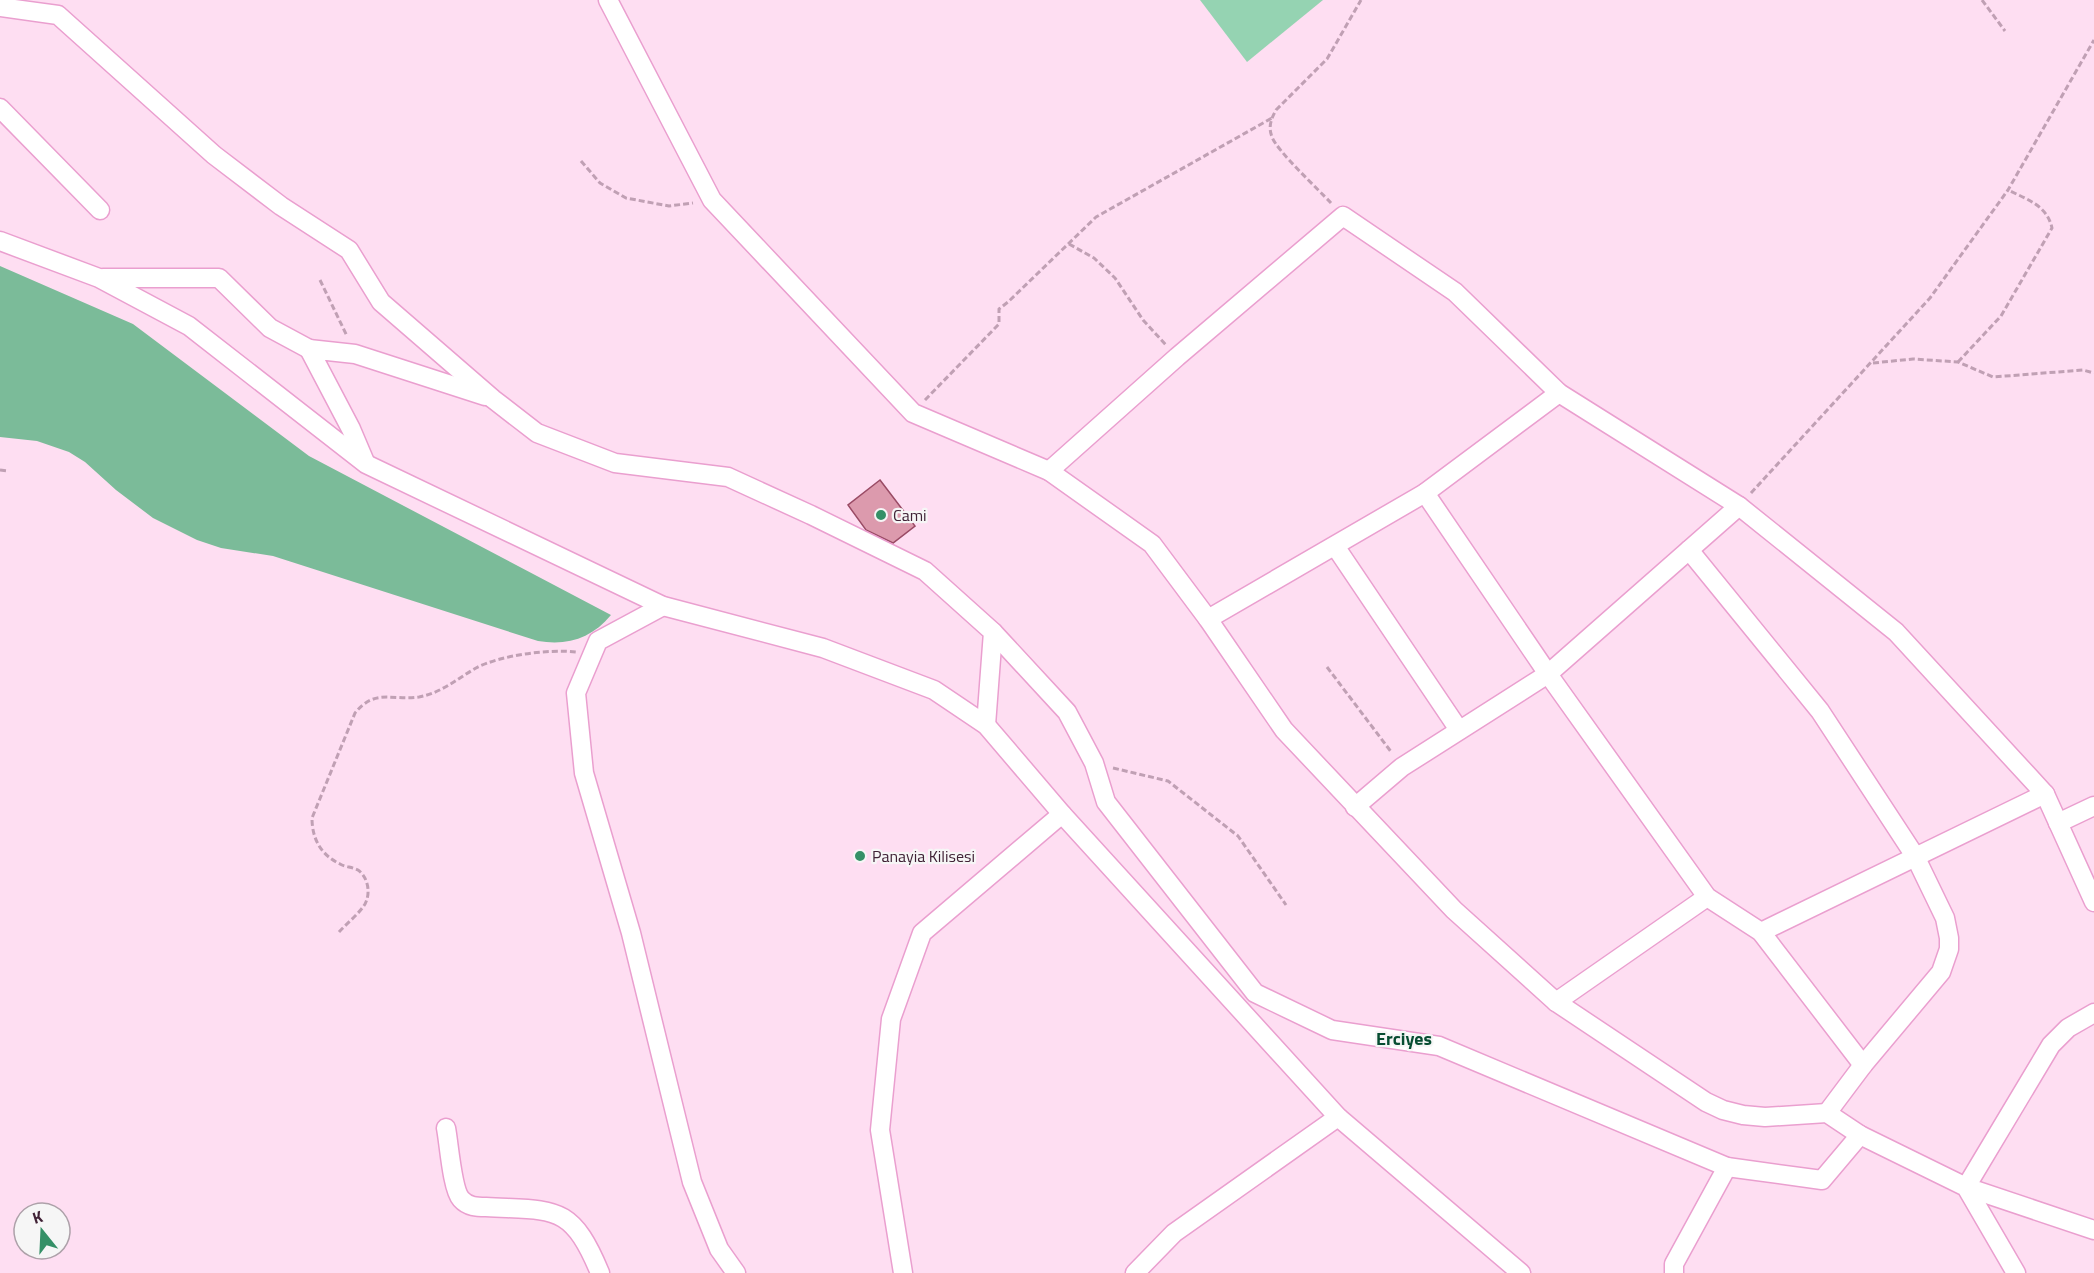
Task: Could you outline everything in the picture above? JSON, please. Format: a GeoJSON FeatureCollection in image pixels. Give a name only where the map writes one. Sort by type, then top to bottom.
{"type":"FeatureCollection","features":[{"type":"Feature","properties":{"kind":"street"},"geometry":{"type":"LineString","coordinates":[[608,0],[712,200],[913,413],[1049,471],[1152,544],[1208,619],[1284,730],[1454,910],[1556,1002],[1687,1090],[1723,1110],[1765,1117],[1827,1113],[1860,1135],[1966,1187],[2094,1230]]}},
{"type":"Feature","properties":{"kind":"street"},"geometry":{"type":"LineString","coordinates":[[0,8],[58,15],[214,155],[281,206],[349,249],[381,302],[493,399],[537,433],[615,464],[728,477],[925,571],[993,632],[1067,712],[1094,764],[1106,802],[1255,993],[1332,1030],[1439,1046],[1727,1167],[1822,1180],[1860,1135]]}},
{"type":"Feature","properties":{"kind":"street"},"geometry":{"type":"LineString","coordinates":[[0,108],[100,210]]}},
{"type":"Feature","properties":{"kind":"street"},"geometry":{"type":"LineString","coordinates":[[1049,471],[1177,357],[1343,216],[1455,292],[1559,393],[1739,506],[1896,632],[2045,794],[2094,902]]}},
{"type":"Feature","properties":{"kind":"street"},"geometry":{"type":"LineString","coordinates":[[0,241],[99,278],[189,326],[366,464],[663,606],[823,648],[934,690],[986,725],[1062,814],[1338,1117],[1521,1273]]}},
{"type":"Feature","properties":{"kind":"street"},"geometry":{"type":"LineString","coordinates":[[99,278],[219,278],[270,328],[309,349],[355,354],[493,399]]}},
{"type":"Feature","properties":{"kind":"street"},"geometry":{"type":"LineString","coordinates":[[309,349],[351,429],[366,464]]}},
{"type":"Feature","properties":{"kind":"street"},"geometry":{"type":"LineString","coordinates":[[1208,619],[1425,494],[1559,393]]}},
{"type":"Feature","properties":{"kind":"street"},"geometry":{"type":"LineString","coordinates":[[1425,494],[1548,675],[1707,897],[1761,932],[1863,1065]]}},
{"type":"Feature","properties":{"kind":"street"},"geometry":{"type":"LineString","coordinates":[[1355,807],[1402,767],[1548,675],[1739,506]]}},
{"type":"Feature","properties":{"kind":"street"},"geometry":{"type":"LineString","coordinates":[[1335,546],[1459,730]]}},
{"type":"Feature","properties":{"kind":"street"},"geometry":{"type":"LineString","coordinates":[[1689,550],[1820,711],[1915,856],[1945,918],[1949,938],[1946,960],[1934,982],[1863,1065],[1827,1113]]}},
{"type":"Feature","properties":{"kind":"street"},"geometry":{"type":"LineString","coordinates":[[663,606],[598,641],[576,693],[584,773],[631,933],[692,1182],[719,1249],[736,1273]]}},
{"type":"Feature","properties":{"kind":"street"},"geometry":{"type":"LineString","coordinates":[[986,725],[993,632]]}},
{"type":"Feature","properties":{"kind":"street"},"geometry":{"type":"LineString","coordinates":[[1761,932],[2045,794]]}},
{"type":"Feature","properties":{"kind":"street"},"geometry":{"type":"LineString","coordinates":[[2058,823],[2094,806]]}},
{"type":"Feature","properties":{"kind":"street"},"geometry":{"type":"LineString","coordinates":[[903,1273],[880,1130],[891,1019],[922,933],[1062,814]]}},
{"type":"Feature","properties":{"kind":"street"},"geometry":{"type":"LineString","coordinates":[[1556,1002],[1707,897]]}},
{"type":"Feature","properties":{"kind":"street"},"geometry":{"type":"LineString","coordinates":[[1233,1003],[1255,993]]}},
{"type":"Feature","properties":{"kind":"street"},"geometry":{"type":"LineString","coordinates":[[1966,1187],[2051,1045],[2068,1028],[2094,1013]]}},
{"type":"Feature","properties":{"kind":"street"},"geometry":{"type":"LineString","coordinates":[[1135,1273],[1174,1233],[1338,1117]]}},
{"type":"Feature","properties":{"kind":"street"},"geometry":{"type":"LineString","coordinates":[[446,1128],[455,1185],[461,1200],[472,1206],[547,1210],[563,1217],[578,1229],[584,1238],[600,1273]]}},
{"type":"Feature","properties":{"kind":"street"},"geometry":{"type":"LineString","coordinates":[[1674,1273],[1674,1264],[1727,1167]]}},
{"type":"Feature","properties":{"kind":"street"},"geometry":{"type":"LineString","coordinates":[[1966,1187],[2016,1273]]}},
{"type":"Feature","properties":{"kind":"path"},"geometry":{"type":"LineString","coordinates":[[1343,216],[1275,144],[1270,127],[1276,110],[1327,59],[1361,0]]}},
{"type":"Feature","properties":{"kind":"path"},"geometry":{"type":"LineString","coordinates":[[1982,0],[2005,31]]}},
{"type":"Feature","properties":{"kind":"path"},"geometry":{"type":"LineString","coordinates":[[1739,506],[1930,298],[2008,190],[2094,40]]}},
{"type":"Feature","properties":{"kind":"path"},"geometry":{"type":"LineString","coordinates":[[913,413],[999,324],[999,309],[1096,217],[1272,118]]}},
{"type":"Feature","properties":{"kind":"path"},"geometry":{"type":"LineString","coordinates":[[581,161],[600,183],[626,198],[669,206],[712,200]]}},
{"type":"Feature","properties":{"kind":"path"},"geometry":{"type":"LineString","coordinates":[[1958,362],[2001,316],[2052,228],[2046,212],[2040,206],[2008,190]]}},
{"type":"Feature","properties":{"kind":"path"},"geometry":{"type":"LineString","coordinates":[[1069,244],[1094,258],[1115,279],[1143,320],[1177,357]]}},
{"type":"Feature","properties":{"kind":"path"},"geometry":{"type":"LineString","coordinates":[[320,280],[355,354]]}},
{"type":"Feature","properties":{"kind":"path"},"geometry":{"type":"LineString","coordinates":[[1871,363],[1913,359],[1958,362],[1993,377],[2083,370],[2094,373]]}},
{"type":"Feature","properties":{"kind":"path"},"geometry":{"type":"LineString","coordinates":[[0,470],[8,471]]}},
{"type":"Feature","properties":{"kind":"path"},"geometry":{"type":"LineString","coordinates":[[339,932],[364,906],[367,898],[367,882],[363,874],[356,869],[342,866],[320,847],[312,829],[312,819],[355,712],[370,699],[381,696],[418,697],[444,688],[479,667],[523,654],[558,650],[592,654]]}},
{"type":"Feature","properties":{"kind":"path"},"geometry":{"type":"LineString","coordinates":[[1326,667],[1402,767]]}},
{"type":"Feature","properties":{"kind":"path"},"geometry":{"type":"LineString","coordinates":[[1094,764],[1168,781],[1238,836],[1286,905]]}},
{"type":"Feature","properties":{"kind":"green space"},"geometry":{"type":"Polygon","coordinates":[[[1200,0],[1323,0],[1247,62],[1200,0]]]}},
{"type":"Feature","properties":{"kind":"green space"},"geometry":{"type":"Polygon","coordinates":[[[0,266],[133,324],[309,456],[611,615],[596,629],[579,638],[559,642],[538,641],[273,556],[221,548],[197,540],[153,518],[116,490],[85,462],[69,452],[37,441],[0,437],[0,266]]]}},
{"type":"Feature","properties":{"kind":"building","name":"Cami"},"geometry":{"type":"Polygon","coordinates":[[[880,480],[915,526],[893,543],[866,530],[848,505],[880,480]]]}},
{"type":"Feature","properties":{"kind":"place","name":"Cami"},"geometry":{"type":"Point","coordinates":[881,515]}},
{"type":"Feature","properties":{"kind":"place","name":"Panayia Kilisesi"},"geometry":{"type":"Point","coordinates":[860,856]}},
{"type":"Feature","properties":{"kind":"district","name":"Erciyes"},"geometry":{"type":"Point","coordinates":[1404,1038]}}]}
